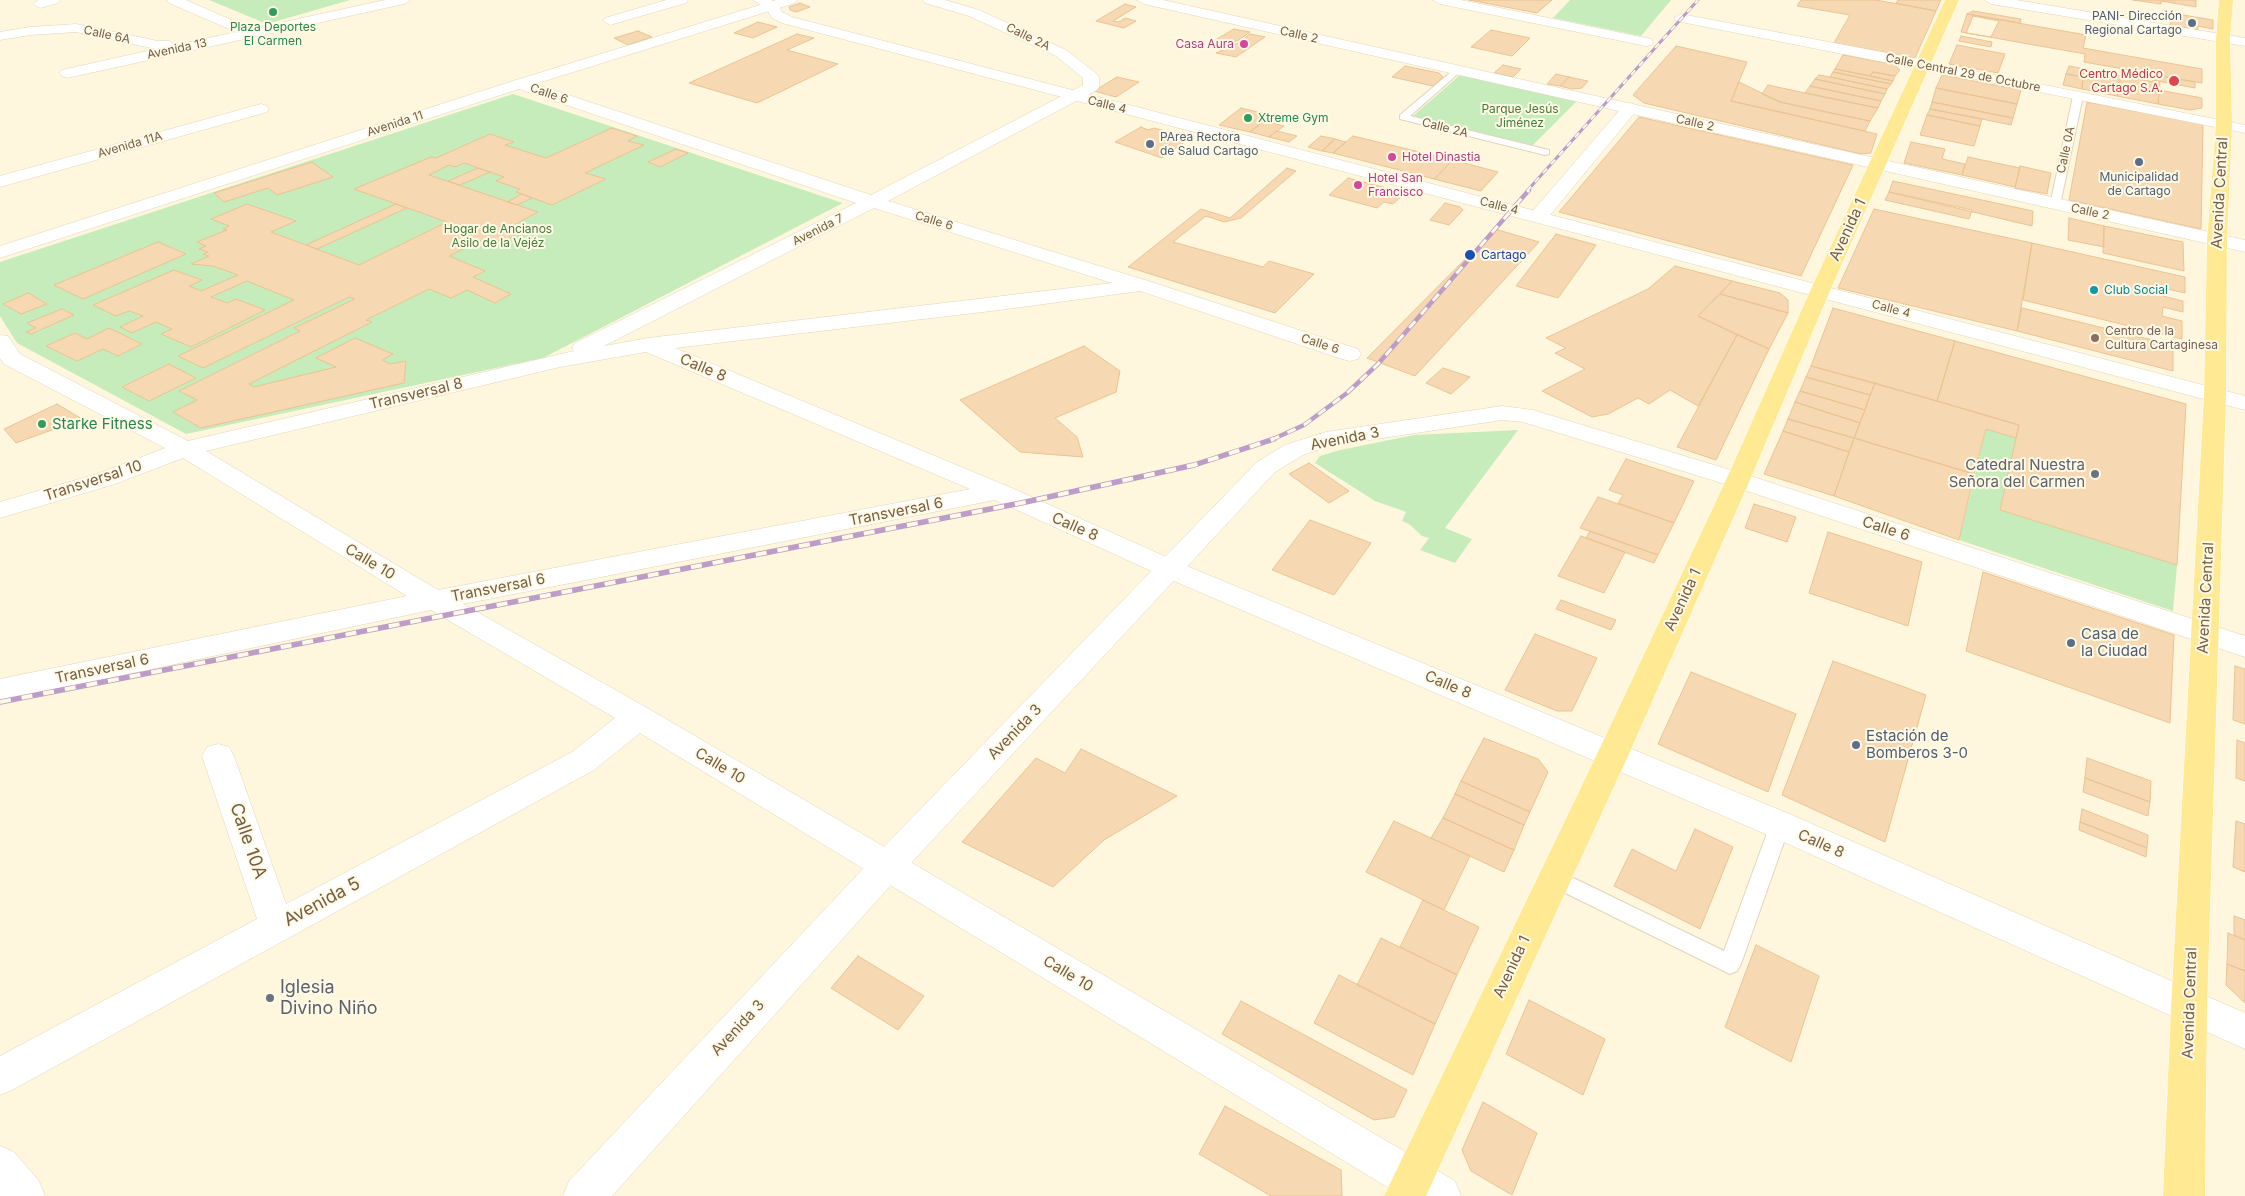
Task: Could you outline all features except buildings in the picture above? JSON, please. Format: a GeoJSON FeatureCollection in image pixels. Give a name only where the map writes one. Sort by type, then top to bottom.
{"type":"FeatureCollection","features":[{"type":"Feature","properties":{"kind":"main road","name":"Avenida 1"},"geometry":{"type":"LineString","coordinates":[[1419,1191],[1554,878],[1613,754],[1738,480],[1820,291],[1952,0]]}},
{"type":"Feature","properties":{"kind":"main road","name":"Avenida Central"},"geometry":{"type":"LineString","coordinates":[[2184,1196],[2189,1008],[2215,395],[2217,240],[2224,125],[2223,39],[2226,0]]}},
{"type":"Feature","properties":{"kind":"street"},"geometry":{"type":"LineString","coordinates":[[174,0],[250,34]]}},
{"type":"Feature","properties":{"kind":"street","name":"Avenida 13"},"geometry":{"type":"LineString","coordinates":[[66,73],[404,0]]}},
{"type":"Feature","properties":{"kind":"street"},"geometry":{"type":"LineString","coordinates":[[610,21],[681,0]]}},
{"type":"Feature","properties":{"kind":"street","name":"Avenida 11"},"geometry":{"type":"LineString","coordinates":[[0,252],[765,3],[790,0]]}},
{"type":"Feature","properties":{"kind":"street","name":"Calle 2A"},"geometry":{"type":"LineString","coordinates":[[930,0],[974,13],[1061,53],[1091,77],[1091,87],[1074,97]]}},
{"type":"Feature","properties":{"kind":"street","name":"Calle 2"},"geometry":{"type":"LineString","coordinates":[[1144,0],[2245,246]]}},
{"type":"Feature","properties":{"kind":"street"},"geometry":{"type":"LineString","coordinates":[[1445,0],[1646,42]]}},
{"type":"Feature","properties":{"kind":"street"},"geometry":{"type":"LineString","coordinates":[[1991,0],[2245,42]]}},
{"type":"Feature","properties":{"kind":"street","name":"Calle 4"},"geometry":{"type":"LineString","coordinates":[[765,3],[777,15],[787,20],[1074,97],[1539,216],[2245,403]]}},
{"type":"Feature","properties":{"kind":"street","name":"Calle Central 29 de Octubre"},"geometry":{"type":"LineString","coordinates":[[1681,18],[2245,129]]}},
{"type":"Feature","properties":{"kind":"street","name":"Calle 6A"},"geometry":{"type":"LineString","coordinates":[[0,36],[76,28],[158,45],[199,45]]}},
{"type":"Feature","properties":{"kind":"street","name":"Calle 6"},"geometry":{"type":"LineString","coordinates":[[519,84],[872,202],[1141,285],[1350,354]]}},
{"type":"Feature","properties":{"kind":"street","name":"Avenida 7"},"geometry":{"type":"LineString","coordinates":[[560,360],[1074,97]]}},
{"type":"Feature","properties":{"kind":"street"},"geometry":{"type":"LineString","coordinates":[[1539,216],[1630,108]]}},
{"type":"Feature","properties":{"kind":"street","name":"Avenida 11A"},"geometry":{"type":"LineString","coordinates":[[0,182],[261,109]]}},
{"type":"Feature","properties":{"kind":"street"},"geometry":{"type":"LineString","coordinates":[[648,346],[1141,285]]}},
{"type":"Feature","properties":{"kind":"street","name":"Calle 10"},"geometry":{"type":"LineString","coordinates":[[0,342],[12,359],[185,449],[377,567],[638,717],[887,866],[1419,1191]]}},
{"type":"Feature","properties":{"kind":"street","name":"Transversal 8"},"geometry":{"type":"LineString","coordinates":[[185,449],[560,360],[648,346]]}},
{"type":"Feature","properties":{"kind":"street","name":"Calle 8"},"geometry":{"type":"LineString","coordinates":[[648,346],[998,492],[1171,570],[1780,825],[2189,1008],[2245,1031]]}},
{"type":"Feature","properties":{"kind":"street","name":"Avenida 3"},"geometry":{"type":"LineString","coordinates":[[584,1196],[887,866],[1171,570],[1266,467],[1294,450],[1326,439],[1502,413],[1525,415]]}},
{"type":"Feature","properties":{"kind":"street","name":"Calle 6"},"geometry":{"type":"LineString","coordinates":[[1525,415],[1738,480],[2245,647]]}},
{"type":"Feature","properties":{"kind":"street","name":"Transversal 10"},"geometry":{"type":"LineString","coordinates":[[0,510],[106,479],[185,449]]}},
{"type":"Feature","properties":{"kind":"street","name":"Transversal 6"},"geometry":{"type":"LineString","coordinates":[[0,690],[435,600],[998,492]]}},
{"type":"Feature","properties":{"kind":"street","name":"Avenida 5"},"geometry":{"type":"LineString","coordinates":[[0,1076],[583,761],[638,717]]}},
{"type":"Feature","properties":{"kind":"street","name":"Calle 10A"},"geometry":{"type":"LineString","coordinates":[[218,756],[277,926]]}},
{"type":"Feature","properties":{"kind":"street"},"geometry":{"type":"LineString","coordinates":[[0,1166],[24,1196]]}},
{"type":"Feature","properties":{"kind":"lane","name":"Calle 2A"},"geometry":{"type":"LineString","coordinates":[[1457,70],[1403,117],[1545,152]]}},
{"type":"Feature","properties":{"kind":"lane","name":"Calle 0A"},"geometry":{"type":"LineString","coordinates":[[2055,205],[2078,96]]}},
{"type":"Feature","properties":{"kind":"lane"},"geometry":{"type":"LineString","coordinates":[[1554,878],[1730,964],[1780,825]]}},
{"type":"Feature","properties":{"kind":"green space","name":"Plaza Deportes El Carmen"},"geometry":{"type":"Polygon","coordinates":[[[209,0],[350,0],[267,24],[209,0]]]}},
{"type":"Feature","properties":{"kind":"green space"},"geometry":{"type":"Polygon","coordinates":[[[1570,0],[1671,0],[1641,36],[1553,18],[1570,0]]]}},
{"type":"Feature","properties":{"kind":"green space","name":"Parque Jesús Jiménez"},"geometry":{"type":"Polygon","coordinates":[[[1460,75],[1577,101],[1532,146],[1413,116],[1460,75]]]}},
{"type":"Feature","properties":{"kind":"green space","name":"Hogar de Ancianos Asilo de la Vejéz"},"geometry":{"type":"Polygon","coordinates":[[[513,94],[843,203],[543,358],[186,434],[17,343],[0,316],[0,262],[513,94]]]}},
{"type":"Feature","properties":{"kind":"green space"},"geometry":{"type":"Polygon","coordinates":[[[1986,429],[2016,438],[2000,510],[2177,565],[2173,611],[1959,540],[1986,429]]]}},
{"type":"Feature","properties":{"kind":"green space"},"geometry":{"type":"Polygon","coordinates":[[[1518,430],[1445,528],[1472,539],[1455,563],[1420,550],[1429,538],[1422,536],[1409,524],[1402,521],[1406,512],[1375,501],[1315,463],[1320,456],[1340,450],[1414,435],[1518,430]]]}},
{"type":"Feature","properties":{"kind":"railway"},"geometry":{"type":"LineString","coordinates":[[1527,191],[1698,0]]}},
{"type":"Feature","properties":{"kind":"railway"},"geometry":{"type":"LineString","coordinates":[[1271,440],[1304,425],[1347,393],[1378,364],[1529,190]]}},
{"type":"Feature","properties":{"kind":"railway"},"geometry":{"type":"LineString","coordinates":[[0,702],[1021,503],[1194,465],[1271,440]]}},
{"type":"Feature","properties":{"kind":"place","name":"Plaza Deportes El Carmen"},"geometry":{"type":"Point","coordinates":[273,12]}},
{"type":"Feature","properties":{"kind":"place","name":"PANI- Dirección Regional Cartago"},"geometry":{"type":"Point","coordinates":[2192,23]}},
{"type":"Feature","properties":{"kind":"place","name":"Casa Aura"},"geometry":{"type":"Point","coordinates":[1244,44]}},
{"type":"Feature","properties":{"kind":"place","name":"Centro Médico Cartago S.A."},"geometry":{"type":"Point","coordinates":[2174,81]}},
{"type":"Feature","properties":{"kind":"place","name":"Xtreme Gym"},"geometry":{"type":"Point","coordinates":[1248,118]}},
{"type":"Feature","properties":{"kind":"place","name":"PArea Rectora de Salud Cartago"},"geometry":{"type":"Point","coordinates":[1150,144]}},
{"type":"Feature","properties":{"kind":"place","name":"Hotel Dinastia"},"geometry":{"type":"Point","coordinates":[1392,157]}},
{"type":"Feature","properties":{"kind":"place","name":"Municipalidad de Cartago"},"geometry":{"type":"Point","coordinates":[2139,162]}},
{"type":"Feature","properties":{"kind":"place","name":"Hotel San Francisco"},"geometry":{"type":"Point","coordinates":[1358,185]}},
{"type":"Feature","properties":{"kind":"place","name":"Cartago"},"geometry":{"type":"Point","coordinates":[1470,255]}},
{"type":"Feature","properties":{"kind":"place","name":"Club Social"},"geometry":{"type":"Point","coordinates":[2094,290]}},
{"type":"Feature","properties":{"kind":"place","name":"Centro de la Cultura Cartaginesa"},"geometry":{"type":"Point","coordinates":[2095,338]}},
{"type":"Feature","properties":{"kind":"place","name":"Starke Fitness"},"geometry":{"type":"Point","coordinates":[42,424]}},
{"type":"Feature","properties":{"kind":"place","name":"Catedral Nuestra Señora del Carmen"},"geometry":{"type":"Point","coordinates":[2095,474]}},
{"type":"Feature","properties":{"kind":"place","name":"Casa de la Ciudad"},"geometry":{"type":"Point","coordinates":[2071,643]}},
{"type":"Feature","properties":{"kind":"place","name":"Estación de Bomberos 3-0"},"geometry":{"type":"Point","coordinates":[1856,745]}},
{"type":"Feature","properties":{"kind":"place","name":"Iglesia Divino Niño"},"geometry":{"type":"Point","coordinates":[270,998]}}]}
